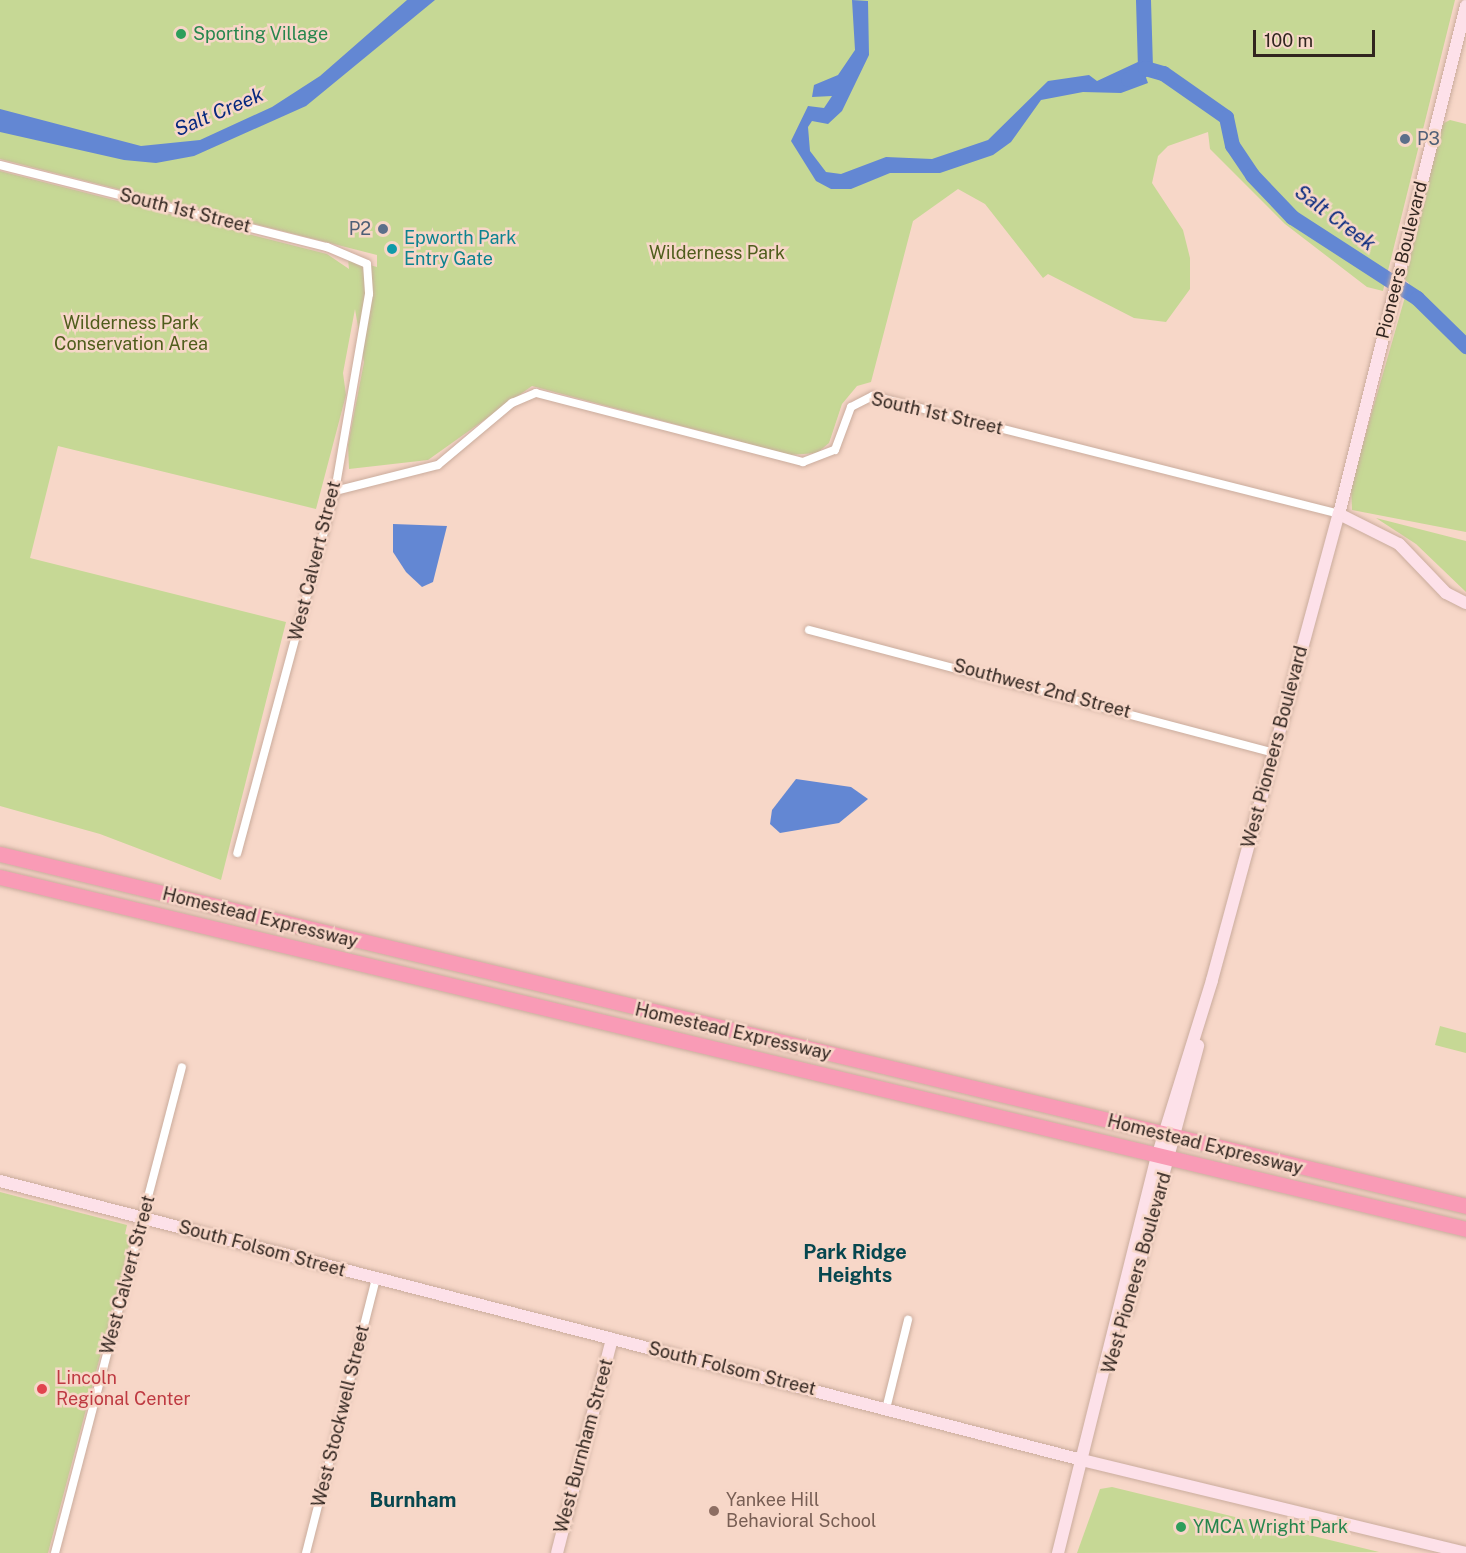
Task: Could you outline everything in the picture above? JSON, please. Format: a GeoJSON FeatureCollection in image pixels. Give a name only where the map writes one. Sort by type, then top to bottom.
{"type":"FeatureCollection","features":[{"type":"Feature","properties":{"kind":"highway","name":"Homestead Expressway"},"geometry":{"type":"LineString","coordinates":[[0,854],[1466,1206]]}},
{"type":"Feature","properties":{"kind":"highway","name":"Homestead Expressway"},"geometry":{"type":"LineString","coordinates":[[0,877],[1466,1229]]}},
{"type":"Feature","properties":{"kind":"main road","name":"Pioneers Boulevard"},"geometry":{"type":"LineString","coordinates":[[1339,514],[1466,6]]}},
{"type":"Feature","properties":{"kind":"main road","name":"South 1st Street"},"geometry":{"type":"LineString","coordinates":[[1339,514],[1399,544],[1446,593],[1466,603]]}},
{"type":"Feature","properties":{"kind":"main road","name":"West Pioneers Boulevard"},"geometry":{"type":"LineString","coordinates":[[1059,1553],[1163,1158],[1339,514]]}},
{"type":"Feature","properties":{"kind":"main road","name":"South Folsom Street"},"geometry":{"type":"LineString","coordinates":[[0,1181],[1082,1460],[1466,1553]]}},
{"type":"Feature","properties":{"kind":"main road","name":"West Burnham Street"},"geometry":{"type":"LineString","coordinates":[[557,1553],[612,1339]]}},
{"type":"Feature","properties":{"kind":"street","name":"South 1st Street"},"geometry":{"type":"LineString","coordinates":[[0,165],[327,247],[367,264]]}},
{"type":"Feature","properties":{"kind":"street","name":"West Calvert Street"},"geometry":{"type":"LineString","coordinates":[[237,853],[335,491],[369,294],[367,264]]}},
{"type":"Feature","properties":{"kind":"street","name":"South 1st Street"},"geometry":{"type":"LineString","coordinates":[[335,491],[438,465],[512,403],[536,393],[803,462],[835,450],[851,407],[873,396],[1339,514]]}},
{"type":"Feature","properties":{"kind":"street","name":"Southwest 2nd Street"},"geometry":{"type":"LineString","coordinates":[[809,630],[1273,753]]}},
{"type":"Feature","properties":{"kind":"street","name":"West Calvert Street"},"geometry":{"type":"LineString","coordinates":[[55,1553],[182,1067]]}},
{"type":"Feature","properties":{"kind":"street","name":"West Stockwell Street"},"geometry":{"type":"LineString","coordinates":[[306,1553],[376,1279]]}},
{"type":"Feature","properties":{"kind":"street"},"geometry":{"type":"LineString","coordinates":[[886,1409],[908,1320]]}},
{"type":"Feature","properties":{"kind":"green space"},"geometry":{"type":"Polygon","coordinates":[[[0,0],[1455,0],[1383,291],[1367,287],[1285,224],[1210,149],[1208,132],[1168,146],[1158,156],[1152,183],[1183,230],[1190,258],[1190,289],[1166,322],[1134,318],[1048,274],[1043,278],[985,204],[958,189],[913,221],[871,382],[857,386],[842,404],[829,443],[817,453],[790,455],[532,386],[428,460],[349,469],[348,445],[364,362],[355,309],[343,373],[346,395],[316,509],[58,446],[30,558],[286,622],[221,880],[100,834],[0,806],[0,171],[327,254],[349,269],[348,259],[377,267],[377,255],[0,159],[0,0]]]}},
{"type":"Feature","properties":{"kind":"green space"},"geometry":{"type":"Polygon","coordinates":[[[1450,120],[1466,124],[1466,532],[1352,510],[1351,485],[1409,283],[1405,280],[1442,124],[1450,120]]]}},
{"type":"Feature","properties":{"kind":"green space"},"geometry":{"type":"Polygon","coordinates":[[[1376,518],[1466,541],[1466,592],[1416,544],[1376,518]]]}},
{"type":"Feature","properties":{"kind":"green space"},"geometry":{"type":"Polygon","coordinates":[[[1440,1026],[1466,1033],[1466,1053],[1435,1045],[1440,1026]]]}},
{"type":"Feature","properties":{"kind":"green space","name":"Lincoln Regional Center"},"geometry":{"type":"Polygon","coordinates":[[[0,1192],[127,1225],[125,1234],[132,1236],[48,1553],[0,1553],[0,1192]]]}},
{"type":"Feature","properties":{"kind":"green space","name":"YMCA Wright Park"},"geometry":{"type":"Polygon","coordinates":[[[1112,1487],[1379,1552],[1077,1553],[1100,1489],[1112,1487]]]}},
{"type":"Feature","properties":{"kind":"water"},"geometry":{"type":"Polygon","coordinates":[[[407,0],[435,0],[306,106],[194,156],[156,163],[124,160],[0,132],[0,109],[141,146],[200,140],[272,107],[320,76],[407,0]]]}},
{"type":"Feature","properties":{"kind":"water"},"geometry":{"type":"Polygon","coordinates":[[[852,0],[868,1],[869,55],[842,111],[828,124],[812,121],[808,127],[810,151],[826,172],[841,174],[886,157],[932,159],[988,140],[1048,81],[1089,75],[1097,81],[1140,61],[1148,83],[1121,93],[1083,92],[1041,100],[1011,142],[993,155],[940,173],[890,173],[851,189],[831,189],[816,181],[791,141],[808,106],[824,108],[832,96],[812,97],[814,85],[838,75],[855,50],[852,0]]]}},
{"type":"Feature","properties":{"kind":"water"},"geometry":{"type":"Polygon","coordinates":[[[393,524],[447,526],[433,582],[422,587],[406,572],[393,552],[393,524]]]}},
{"type":"Feature","properties":{"kind":"water"},"geometry":{"type":"Polygon","coordinates":[[[796,779],[851,787],[868,799],[839,823],[780,833],[770,824],[772,810],[796,779]]]}},
{"type":"Feature","properties":{"kind":"waterway"},"geometry":{"type":"LineString","coordinates":[[1143,0],[1145,68]]}},
{"type":"Feature","properties":{"kind":"waterway","name":"Salt Creek"},"geometry":{"type":"LineString","coordinates":[[1128,79],[1145,68],[1163,73],[1226,117],[1232,145],[1252,175],[1292,217],[1417,298],[1466,346]]}},
{"type":"Feature","properties":{"kind":"place","name":"Sporting Village"},"geometry":{"type":"Point","coordinates":[181,34]}},
{"type":"Feature","properties":{"kind":"place","name":"P3"},"geometry":{"type":"Point","coordinates":[1405,139]}},
{"type":"Feature","properties":{"kind":"place","name":"P2"},"geometry":{"type":"Point","coordinates":[383,229]}},
{"type":"Feature","properties":{"kind":"place","name":"Epworth Park Entry Gate"},"geometry":{"type":"Point","coordinates":[392,249]}},
{"type":"Feature","properties":{"kind":"place","name":"Lincoln Regional Center"},"geometry":{"type":"Point","coordinates":[42,1389]}},
{"type":"Feature","properties":{"kind":"place","name":"Yankee Hill Behavioral School"},"geometry":{"type":"Point","coordinates":[714,1511]}},
{"type":"Feature","properties":{"kind":"place","name":"YMCA Wright Park"},"geometry":{"type":"Point","coordinates":[1181,1527]}},
{"type":"Feature","properties":{"kind":"district","name":"Park Ridge Heights"},"geometry":{"type":"Point","coordinates":[855,1264]}},
{"type":"Feature","properties":{"kind":"district","name":"Burnham"},"geometry":{"type":"Point","coordinates":[413,1500]}},
{"type":"Feature","properties":{"kind":"park label","name":"Wilderness Park"},"geometry":{"type":"Point","coordinates":[717,253]}},
{"type":"Feature","properties":{"kind":"park label","name":"Wilderness Park Conservation Area"},"geometry":{"type":"Point","coordinates":[131,334]}}]}
